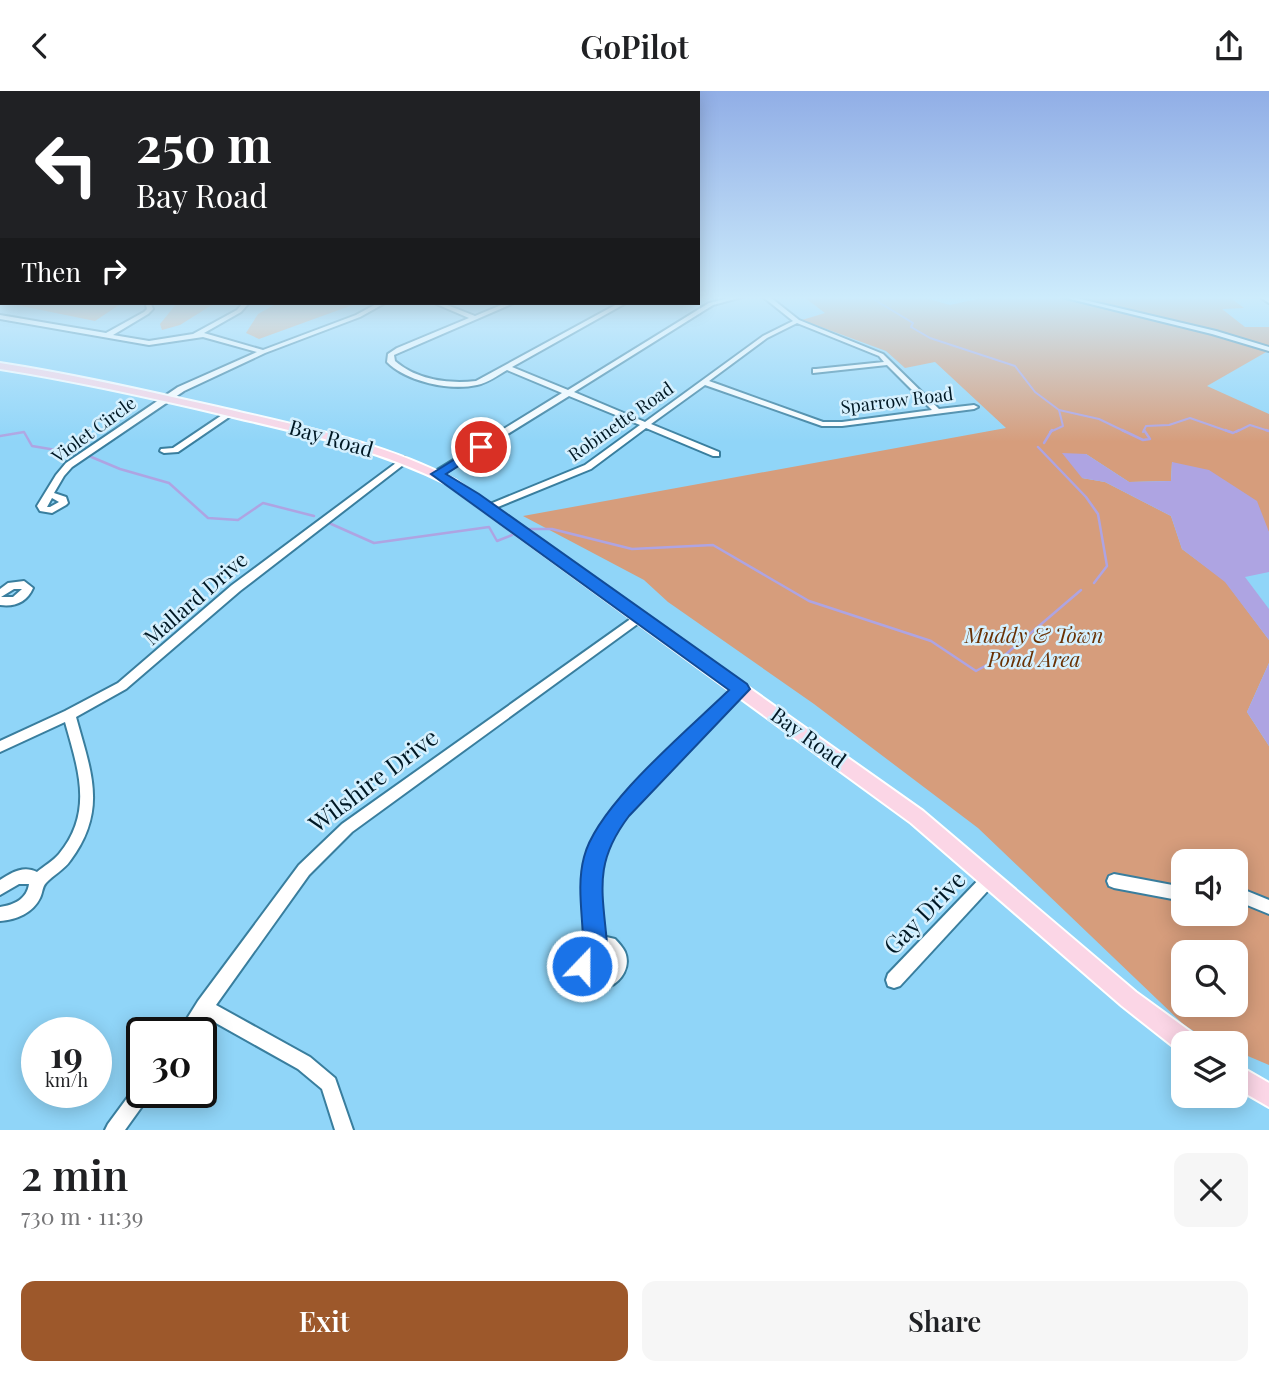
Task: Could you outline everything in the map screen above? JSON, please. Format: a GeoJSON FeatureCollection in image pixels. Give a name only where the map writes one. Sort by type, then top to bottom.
{"type":"FeatureCollection","features":[{"type":"Feature","properties":{"kind":"main road","name":"Bay Road"},"geometry":{"type":"LineString","coordinates":[[0,366],[83,379],[326,435],[404,460],[437,474],[909,810],[1129,999],[1171,1031]]}},
{"type":"Feature","properties":{"kind":"main road"},"geometry":{"type":"LineString","coordinates":[[1248,1083],[1269,1096]]}},
{"type":"Feature","properties":{"kind":"street"},"geometry":{"type":"LineString","coordinates":[[237,345],[263,352]]}},
{"type":"Feature","properties":{"kind":"street","name":"Violet Circle"},"geometry":{"type":"LineString","coordinates":[[51,495],[55,480],[69,464],[166,398],[280,345]]}},
{"type":"Feature","properties":{"kind":"street"},"geometry":{"type":"LineString","coordinates":[[410,345],[395,352],[390,357],[391,362],[416,376],[465,384],[482,382],[548,345]]}},
{"type":"Feature","properties":{"kind":"street"},"geometry":{"type":"LineString","coordinates":[[437,474],[644,345]]}},
{"type":"Feature","properties":{"kind":"street","name":"Robinette Road"},"geometry":{"type":"LineString","coordinates":[[488,508],[580,472],[754,345]]}},
{"type":"Feature","properties":{"kind":"street"},"geometry":{"type":"LineString","coordinates":[[859,345],[890,363],[938,412]]}},
{"type":"Feature","properties":{"kind":"street"},"geometry":{"type":"LineString","coordinates":[[816,371],[890,363]]}},
{"type":"Feature","properties":{"kind":"street"},"geometry":{"type":"LineString","coordinates":[[509,368],[716,454]]}},
{"type":"Feature","properties":{"kind":"street","name":"Sparrow Road"},"geometry":{"type":"LineString","coordinates":[[704,383],[822,424],[836,425],[974,407]]}},
{"type":"Feature","properties":{"kind":"street"},"geometry":{"type":"LineString","coordinates":[[164,451],[176,450],[231,413]]}},
{"type":"Feature","properties":{"kind":"street","name":"Mallard Drive"},"geometry":{"type":"LineString","coordinates":[[0,747],[122,687],[236,588],[404,460]]}},
{"type":"Feature","properties":{"kind":"street"},"geometry":{"type":"LineString","coordinates":[[0,594],[18,585],[28,588],[18,599],[0,601]]}},
{"type":"Feature","properties":{"kind":"street","name":"Wilshire Drive"},"geometry":{"type":"LineString","coordinates":[[197,1017],[304,870],[326,846],[346,828],[639,617]]}},
{"type":"Feature","properties":{"kind":"street"},"geometry":{"type":"LineString","coordinates":[[595,943],[591,886],[595,856],[605,831],[622,810],[741,689]]}},
{"type":"Feature","properties":{"kind":"street"},"geometry":{"type":"LineString","coordinates":[[0,914],[12,912],[25,904],[35,893],[37,883],[63,860],[82,828],[88,810],[87,783],[69,715]]}},
{"type":"Feature","properties":{"kind":"street"},"geometry":{"type":"LineString","coordinates":[[0,888],[21,876],[32,876],[37,883]]}},
{"type":"Feature","properties":{"kind":"street","name":"Gay Drive"},"geometry":{"type":"LineString","coordinates":[[894,980],[990,878]]}},
{"type":"Feature","properties":{"kind":"street"},"geometry":{"type":"LineString","coordinates":[[1114,881],[1171,892]]}},
{"type":"Feature","properties":{"kind":"street"},"geometry":{"type":"LineString","coordinates":[[1248,898],[1269,907]]}},
{"type":"Feature","properties":{"kind":"street"},"geometry":{"type":"LineString","coordinates":[[204,1007],[304,1063],[329,1084],[344,1130]]}},
{"type":"Feature","properties":{"kind":"street"},"geometry":{"type":"LineString","coordinates":[[114,1130],[130,1108]]}},
{"type":"Feature","properties":{"kind":"green space","name":"Muddy & Town Pond Area"},"geometry":{"type":"Polygon","coordinates":[[[871,345],[1251,345],[1268,351],[1207,386],[1269,414],[1269,532],[1172,462],[1171,481],[1129,482],[1086,454],[1082,478],[1105,482],[1171,516],[1182,549],[1225,581],[1269,640],[1269,663],[1247,712],[1269,746],[1269,1065],[1248,1056],[1248,1031],[1193,1031],[1176,1017],[1248,1017],[1248,940],[1171,940],[1171,1012],[978,828],[814,704],[668,602],[644,580],[523,516],[1006,428],[935,362],[905,368],[886,351],[871,345]]]}},
{"type":"Feature","properties":{"kind":"shaded area"},"geometry":{"type":"Polygon","coordinates":[[[1062,453],[1086,454],[1129,482],[1171,481],[1172,462],[1209,470],[1257,501],[1269,532],[1269,572],[1245,577],[1269,609],[1269,640],[1225,582],[1182,549],[1171,516],[1105,482],[1082,478],[1062,453]]]}},
{"type":"Feature","properties":{"kind":"shaded area"},"geometry":{"type":"Polygon","coordinates":[[[1269,663],[1269,746],[1247,712],[1269,663]]]}},
{"type":"Feature","properties":{"kind":"waterway"},"geometry":{"type":"LineString","coordinates":[[953,345],[1015,366],[1035,392],[1059,410]]}},
{"type":"Feature","properties":{"kind":"waterway"},"geometry":{"type":"LineString","coordinates":[[1051,432],[1063,426],[1059,410]]}},
{"type":"Feature","properties":{"kind":"waterway"},"geometry":{"type":"LineString","coordinates":[[1059,410],[1099,419],[1126,432]]}},
{"type":"Feature","properties":{"kind":"waterway"},"geometry":{"type":"LineString","coordinates":[[1144,430],[1146,426],[1169,425],[1190,418],[1230,432]]}},
{"type":"Feature","properties":{"kind":"waterway"},"geometry":{"type":"LineString","coordinates":[[1236,432],[1250,425],[1269,431],[1266,430]]}},
{"type":"Feature","properties":{"kind":"waterway"},"geometry":{"type":"LineString","coordinates":[[1122,430],[1143,440],[1150,439],[1144,430]]}},
{"type":"Feature","properties":{"kind":"waterway"},"geometry":{"type":"LineString","coordinates":[[1225,430],[1233,433],[1239,430]]}},
{"type":"Feature","properties":{"kind":"waterway"},"geometry":{"type":"LineString","coordinates":[[0,436],[24,432],[32,446],[74,453]]}},
{"type":"Feature","properties":{"kind":"waterway"},"geometry":{"type":"LineString","coordinates":[[1044,443],[1051,432]]}},
{"type":"Feature","properties":{"kind":"waterway"},"geometry":{"type":"LineString","coordinates":[[1038,447],[1086,497],[1098,514],[1107,566],[1094,583]]}},
{"type":"Feature","properties":{"kind":"waterway"},"geometry":{"type":"LineString","coordinates":[[89,456],[120,469],[169,483],[208,518],[238,520],[263,503],[314,516]]}},
{"type":"Feature","properties":{"kind":"waterway"},"geometry":{"type":"LineString","coordinates":[[329,523],[374,543],[489,527],[497,541],[512,535]]}},
{"type":"Feature","properties":{"kind":"waterway"},"geometry":{"type":"LineString","coordinates":[[530,529],[552,529],[632,549],[713,545],[809,601],[931,641],[976,671],[1005,655],[1081,590]]}},
{"type":"Feature","properties":{"kind":"route"},"geometry":{"type":"LineString","coordinates":[[481,447],[437,474],[475,497],[741,689],[622,810],[605,831],[592,870],[591,916],[595,943],[586,950],[582,966]]}}]}
